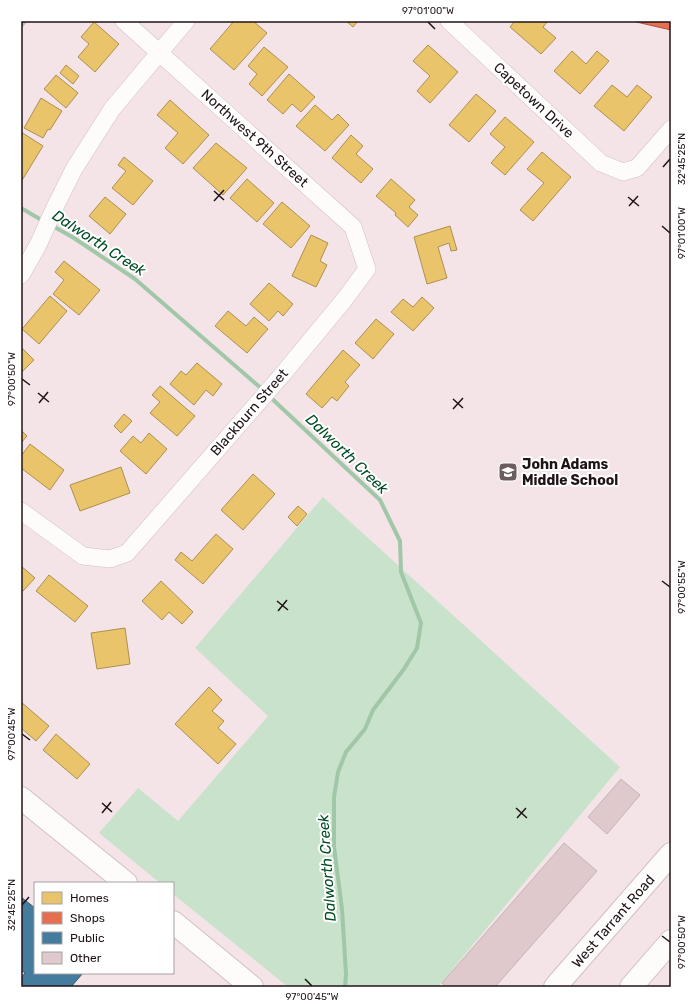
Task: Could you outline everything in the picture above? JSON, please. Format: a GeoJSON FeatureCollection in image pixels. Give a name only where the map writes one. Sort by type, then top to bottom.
{"type":"FeatureCollection","features":[{"type":"Feature","properties":{"kind":"street","name":"Northwest 9th Street"},"geometry":{"type":"LineString","coordinates":[[124,21],[353,227],[367,269]]}},
{"type":"Feature","properties":{"kind":"street"},"geometry":{"type":"LineString","coordinates":[[21,275],[38,245],[74,169],[112,109],[158,52],[186,21]]}},
{"type":"Feature","properties":{"kind":"street","name":"Capetown Drive"},"geometry":{"type":"LineString","coordinates":[[449,21],[601,163],[623,172],[637,168],[671,129]]}},
{"type":"Feature","properties":{"kind":"street","name":"Blackburn Street"},"geometry":{"type":"LineString","coordinates":[[21,511],[83,556],[110,559],[128,552],[282,375],[344,300],[367,269]]}},
{"type":"Feature","properties":{"kind":"street"},"geometry":{"type":"LineString","coordinates":[[21,798],[125,882]]}},
{"type":"Feature","properties":{"kind":"street","name":"West Tarrant Road"},"geometry":{"type":"LineString","coordinates":[[556,987],[671,854]]}},
{"type":"Feature","properties":{"kind":"street"},"geometry":{"type":"LineString","coordinates":[[174,923],[252,987]]}},
{"type":"Feature","properties":{"kind":"street"},"geometry":{"type":"LineString","coordinates":[[631,987],[671,941]]}},
{"type":"Feature","properties":{"kind":"green space"},"geometry":{"type":"Polygon","coordinates":[[[323,497],[620,767],[438,987],[288,987],[174,895],[174,882],[159,882],[99,833],[138,788],[178,821],[268,716],[195,648],[323,497]]]}},
{"type":"Feature","properties":{"kind":"building: Homes"},"geometry":{"type":"Polygon","coordinates":[[[234,21],[253,21],[267,33],[234,70],[210,49],[234,21]]]}},
{"type":"Feature","properties":{"kind":"building: Homes"},"geometry":{"type":"Polygon","coordinates":[[[346,21],[358,21],[353,27],[346,21]]]}},
{"type":"Feature","properties":{"kind":"building: Homes"},"geometry":{"type":"Polygon","coordinates":[[[515,21],[548,21],[543,27],[556,38],[541,54],[510,27],[515,21]]]}},
{"type":"Feature","properties":{"kind":"building: Homes"},"geometry":{"type":"Polygon","coordinates":[[[94,22],[119,44],[95,72],[78,57],[89,44],[81,37],[94,22]]]}},
{"type":"Feature","properties":{"kind":"building: Homes"},"geometry":{"type":"Polygon","coordinates":[[[428,45],[458,72],[430,103],[417,91],[430,76],[413,61],[428,45]]]}},
{"type":"Feature","properties":{"kind":"building: Homes"},"geometry":{"type":"Polygon","coordinates":[[[264,47],[288,67],[262,96],[249,84],[257,74],[248,66],[264,47]]]}},
{"type":"Feature","properties":{"kind":"building: Homes"},"geometry":{"type":"Polygon","coordinates":[[[572,51],[586,64],[597,51],[609,61],[580,94],[554,71],[572,51]]]}},
{"type":"Feature","properties":{"kind":"building: Homes"},"geometry":{"type":"Polygon","coordinates":[[[66,65],[79,76],[73,84],[60,73],[66,65]]]}},
{"type":"Feature","properties":{"kind":"building: Homes"},"geometry":{"type":"Polygon","coordinates":[[[289,74],[315,97],[301,112],[292,104],[283,114],[267,100],[289,74]]]}},
{"type":"Feature","properties":{"kind":"building: Homes"},"geometry":{"type":"Polygon","coordinates":[[[56,75],[78,93],[66,108],[44,89],[56,75]]]}},
{"type":"Feature","properties":{"kind":"building: Homes"},"geometry":{"type":"Polygon","coordinates":[[[612,85],[627,97],[637,85],[652,97],[624,131],[594,106],[612,85]]]}},
{"type":"Feature","properties":{"kind":"building: Homes"},"geometry":{"type":"Polygon","coordinates":[[[476,94],[496,111],[469,142],[449,125],[476,94]]]}},
{"type":"Feature","properties":{"kind":"building: Homes"},"geometry":{"type":"Polygon","coordinates":[[[41,98],[62,111],[43,138],[24,128],[41,98]]]}},
{"type":"Feature","properties":{"kind":"building: Homes"},"geometry":{"type":"Polygon","coordinates":[[[170,100],[209,135],[183,164],[165,148],[178,133],[157,115],[170,100]]]}},
{"type":"Feature","properties":{"kind":"building: Homes"},"geometry":{"type":"Polygon","coordinates":[[[315,105],[332,120],[338,114],[349,125],[325,151],[296,126],[315,105]]]}},
{"type":"Feature","properties":{"kind":"building: Homes"},"geometry":{"type":"Polygon","coordinates":[[[505,117],[534,142],[505,175],[491,163],[505,147],[490,134],[505,117]]]}},
{"type":"Feature","properties":{"kind":"building: Homes"},"geometry":{"type":"Polygon","coordinates":[[[21,132],[43,146],[21,182],[21,132]]]}},
{"type":"Feature","properties":{"kind":"building: Homes"},"geometry":{"type":"Polygon","coordinates":[[[351,135],[363,146],[356,154],[373,169],[361,183],[332,158],[351,135]]]}},
{"type":"Feature","properties":{"kind":"building: Homes"},"geometry":{"type":"Polygon","coordinates":[[[216,143],[247,168],[223,195],[193,168],[216,143]]]}},
{"type":"Feature","properties":{"kind":"building: Homes"},"geometry":{"type":"Polygon","coordinates":[[[542,152],[571,177],[533,221],[520,210],[544,183],[527,169],[542,152]]]}},
{"type":"Feature","properties":{"kind":"building: Homes"},"geometry":{"type":"Polygon","coordinates":[[[124,157],[153,181],[133,205],[112,188],[126,171],[118,165],[124,157]]]}},
{"type":"Feature","properties":{"kind":"building: Homes"},"geometry":{"type":"Polygon","coordinates":[[[247,179],[274,203],[257,222],[230,198],[247,179]]]}},
{"type":"Feature","properties":{"kind":"building: Homes"},"geometry":{"type":"Polygon","coordinates":[[[391,179],[415,200],[409,207],[418,215],[408,227],[395,215],[396,213],[376,196],[391,179]]]}},
{"type":"Feature","properties":{"kind":"building: Homes"},"geometry":{"type":"Polygon","coordinates":[[[105,197],[126,214],[110,234],[89,216],[105,197]]]}},
{"type":"Feature","properties":{"kind":"building: Homes"},"geometry":{"type":"Polygon","coordinates":[[[282,202],[310,226],[291,248],[263,224],[282,202]]]}},
{"type":"Feature","properties":{"kind":"building: Homes"},"geometry":{"type":"Polygon","coordinates":[[[450,226],[457,250],[451,251],[449,243],[438,247],[447,278],[427,284],[414,237],[450,226]]]}},
{"type":"Feature","properties":{"kind":"building: Homes"},"geometry":{"type":"Polygon","coordinates":[[[311,235],[328,243],[320,261],[327,265],[316,287],[292,276],[311,235]]]}},
{"type":"Feature","properties":{"kind":"building: Homes"},"geometry":{"type":"Polygon","coordinates":[[[64,261],[100,290],[79,315],[53,294],[64,280],[55,272],[64,261]]]}},
{"type":"Feature","properties":{"kind":"building: Homes"},"geometry":{"type":"Polygon","coordinates":[[[269,283],[293,304],[283,316],[278,311],[269,321],[250,304],[269,283]]]}},
{"type":"Feature","properties":{"kind":"building: Homes"},"geometry":{"type":"Polygon","coordinates":[[[50,296],[67,311],[39,344],[22,329],[50,296]]]}},
{"type":"Feature","properties":{"kind":"building: Homes"},"geometry":{"type":"Polygon","coordinates":[[[422,297],[434,308],[413,331],[391,312],[403,299],[413,307],[422,297]]]}},
{"type":"Feature","properties":{"kind":"building: Homes"},"geometry":{"type":"Polygon","coordinates":[[[228,311],[246,326],[254,317],[268,329],[247,353],[215,326],[228,311]]]}},
{"type":"Feature","properties":{"kind":"building: Homes"},"geometry":{"type":"Polygon","coordinates":[[[376,319],[394,334],[373,359],[355,343],[376,319]]]}},
{"type":"Feature","properties":{"kind":"building: Homes"},"geometry":{"type":"Polygon","coordinates":[[[21,347],[34,360],[21,373],[21,347]]]}},
{"type":"Feature","properties":{"kind":"building: Homes"},"geometry":{"type":"Polygon","coordinates":[[[343,350],[360,365],[345,382],[349,386],[337,401],[332,397],[322,408],[306,394],[343,350]]]}},
{"type":"Feature","properties":{"kind":"building: Homes"},"geometry":{"type":"Polygon","coordinates":[[[197,363],[222,384],[213,396],[206,390],[194,405],[170,384],[181,371],[186,375],[197,363]]]}},
{"type":"Feature","properties":{"kind":"building: Homes"},"geometry":{"type":"Polygon","coordinates":[[[160,386],[195,416],[177,436],[150,413],[160,402],[152,395],[160,386]]]}},
{"type":"Feature","properties":{"kind":"building: Homes"},"geometry":{"type":"Polygon","coordinates":[[[124,414],[132,421],[121,433],[114,426],[124,414]]]}},
{"type":"Feature","properties":{"kind":"building: Homes"},"geometry":{"type":"Polygon","coordinates":[[[21,430],[27,436],[21,443],[21,430]]]}},
{"type":"Feature","properties":{"kind":"building: Homes"},"geometry":{"type":"Polygon","coordinates":[[[149,433],[167,449],[146,474],[120,451],[133,436],[141,443],[149,433]]]}},
{"type":"Feature","properties":{"kind":"building: Homes"},"geometry":{"type":"Polygon","coordinates":[[[30,444],[64,470],[50,490],[21,468],[21,456],[30,444]]]}},
{"type":"Feature","properties":{"kind":"building: Homes"},"geometry":{"type":"Polygon","coordinates":[[[121,467],[130,493],[80,511],[70,485],[121,467]]]}},
{"type":"Feature","properties":{"kind":"building: Homes"},"geometry":{"type":"Polygon","coordinates":[[[253,474],[275,494],[243,530],[221,510],[253,474]]]}},
{"type":"Feature","properties":{"kind":"building: Homes"},"geometry":{"type":"Polygon","coordinates":[[[298,506],[307,514],[297,526],[288,517],[298,506]]]}},
{"type":"Feature","properties":{"kind":"building: Homes"},"geometry":{"type":"Polygon","coordinates":[[[216,534],[233,549],[203,584],[175,560],[181,552],[192,561],[216,534]]]}},
{"type":"Feature","properties":{"kind":"building: Homes"},"geometry":{"type":"Polygon","coordinates":[[[21,566],[35,578],[23,591],[21,590],[21,566]]]}},
{"type":"Feature","properties":{"kind":"building: Homes"},"geometry":{"type":"Polygon","coordinates":[[[49,575],[88,606],[75,622],[36,591],[49,575]]]}},
{"type":"Feature","properties":{"kind":"building: Homes"},"geometry":{"type":"Polygon","coordinates":[[[161,581],[193,612],[182,624],[169,612],[162,620],[142,601],[161,581]]]}},
{"type":"Feature","properties":{"kind":"building: Homes"},"geometry":{"type":"Polygon","coordinates":[[[125,628],[130,664],[97,669],[91,633],[125,628]]]}},
{"type":"Feature","properties":{"kind":"building: Homes"},"geometry":{"type":"Polygon","coordinates":[[[209,687],[222,700],[212,711],[224,721],[218,728],[236,744],[218,764],[175,724],[209,687]]]}},
{"type":"Feature","properties":{"kind":"building: Homes"},"geometry":{"type":"Polygon","coordinates":[[[21,702],[49,726],[36,741],[21,728],[21,702]]]}},
{"type":"Feature","properties":{"kind":"building: Homes"},"geometry":{"type":"Polygon","coordinates":[[[56,734],[90,764],[77,779],[43,750],[56,734]]]}},
{"type":"Feature","properties":{"kind":"building: Shops"},"geometry":{"type":"Polygon","coordinates":[[[632,21],[671,21],[671,30],[632,21]]]}},
{"type":"Feature","properties":{"kind":"building: Public"},"geometry":{"type":"Polygon","coordinates":[[[21,897],[34,907],[34,974],[82,974],[71,987],[21,987],[21,978],[25,973],[21,970],[21,897]]]}},
{"type":"Feature","properties":{"kind":"building: Other"},"geometry":{"type":"Polygon","coordinates":[[[621,779],[640,795],[607,834],[588,817],[621,779]]]}},
{"type":"Feature","properties":{"kind":"building: Other"},"geometry":{"type":"Polygon","coordinates":[[[564,843],[597,871],[495,987],[447,987],[442,983],[564,843]]]}},
{"type":"Feature","properties":{"kind":"waterway","name":"Dalworth Creek"},"geometry":{"type":"LineString","coordinates":[[21,26],[25,21]]}},
{"type":"Feature","properties":{"kind":"waterway","name":"Dalworth Creek"},"geometry":{"type":"LineString","coordinates":[[21,208],[45,222]]}},
{"type":"Feature","properties":{"kind":"waterway","name":"Dalworth Creek"},"geometry":{"type":"LineString","coordinates":[[51,225],[74,238],[135,279],[263,390]]}},
{"type":"Feature","properties":{"kind":"waterway","name":"Dalworth Creek"},"geometry":{"type":"LineString","coordinates":[[269,396],[380,500],[400,541],[401,572],[421,623],[417,648],[404,669],[373,710],[365,729],[346,752],[338,772],[334,797],[334,847],[342,909],[346,974],[345,987]]}},
{"type":"Feature","properties":{"kind":"place","name":"John Adams Middle School"},"geometry":{"type":"Point","coordinates":[508,472]}}]}
